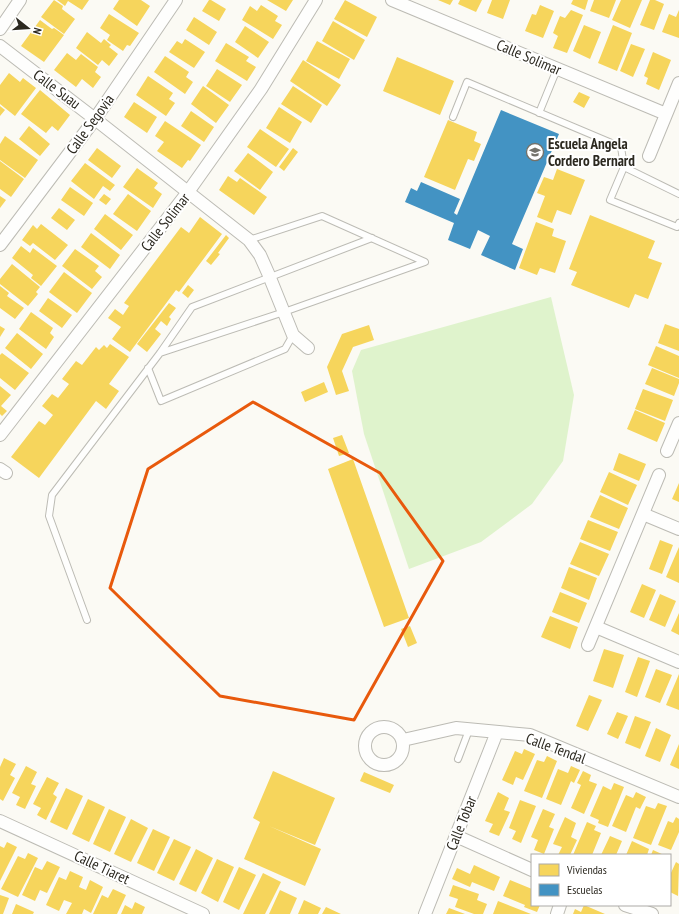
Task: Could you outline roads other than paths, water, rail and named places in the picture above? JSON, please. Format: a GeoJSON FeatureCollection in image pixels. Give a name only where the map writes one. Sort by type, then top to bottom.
{"type":"FeatureCollection","features":[{"type":"Feature","properties":{"kind":"street"},"geometry":{"type":"LineString","coordinates":[[0,29],[20,0]]}},
{"type":"Feature","properties":{"kind":"street","name":"Calle Segovia"},"geometry":{"type":"LineString","coordinates":[[0,245],[95,118],[176,0]]}},
{"type":"Feature","properties":{"kind":"street","name":"Calle Solimar"},"geometry":{"type":"LineString","coordinates":[[0,435],[188,192],[261,90],[316,0]]}},
{"type":"Feature","properties":{"kind":"street","name":"Calle Solimar"},"geometry":{"type":"LineString","coordinates":[[392,0],[666,114]]}},
{"type":"Feature","properties":{"kind":"street","name":"Calle Suau"},"geometry":{"type":"LineString","coordinates":[[0,46],[95,118],[249,240],[260,255],[293,335]]}},
{"type":"Feature","properties":{"kind":"street"},"geometry":{"type":"LineString","coordinates":[[649,156],[679,83]]}},
{"type":"Feature","properties":{"kind":"street"},"geometry":{"type":"LineString","coordinates":[[293,335],[308,348]]}},
{"type":"Feature","properties":{"kind":"street"},"geometry":{"type":"LineString","coordinates":[[667,451],[679,423]]}},
{"type":"Feature","properties":{"kind":"street"},"geometry":{"type":"LineString","coordinates":[[588,645],[659,475]]}},
{"type":"Feature","properties":{"kind":"street"},"geometry":{"type":"LineString","coordinates":[[643,514],[679,529]]}},
{"type":"Feature","properties":{"kind":"street"},"geometry":{"type":"LineString","coordinates":[[596,627],[679,662]]}},
{"type":"Feature","properties":{"kind":"street","name":"Calle Tendal"},"geometry":{"type":"LineString","coordinates":[[403,740],[456,728],[530,736],[679,797]]}},
{"type":"Feature","properties":{"kind":"street","name":"Calle Tobar"},"geometry":{"type":"LineString","coordinates":[[425,914],[497,732]]}},
{"type":"Feature","properties":{"kind":"street","name":"Calle Tiaret"},"geometry":{"type":"LineString","coordinates":[[0,820],[203,914]]}},
{"type":"Feature","properties":{"kind":"street"},"geometry":{"type":"LineString","coordinates":[[456,836],[531,870]]}},
{"type":"Feature","properties":{"kind":"street"},"geometry":{"type":"LineString","coordinates":[[628,906],[652,914]]}},
{"type":"Feature","properties":{"kind":"lane"},"geometry":{"type":"LineString","coordinates":[[539,113],[557,69]]}},
{"type":"Feature","properties":{"kind":"lane"},"geometry":{"type":"LineString","coordinates":[[453,117],[467,82],[621,147],[624,167],[610,200],[677,227],[679,223]]}},
{"type":"Feature","properties":{"kind":"lane"},"geometry":{"type":"LineString","coordinates":[[624,167],[679,194]]}},
{"type":"Feature","properties":{"kind":"lane"},"geometry":{"type":"LineString","coordinates":[[160,353],[284,312],[425,262],[322,216],[249,240]]}},
{"type":"Feature","properties":{"kind":"lane"},"geometry":{"type":"LineString","coordinates":[[87,620],[49,516],[52,495],[160,353],[192,307],[372,238]]}},
{"type":"Feature","properties":{"kind":"lane"},"geometry":{"type":"LineString","coordinates":[[148,368],[161,401],[285,349],[293,335]]}},
{"type":"Feature","properties":{"kind":"lane"},"geometry":{"type":"LineString","coordinates":[[458,759],[469,730]]}},
{"type":"Feature","properties":{"kind":"place","name":"Escuela Angela Cordero Bernard"},"geometry":{"type":"Point","coordinates":[535,152]}}]}
